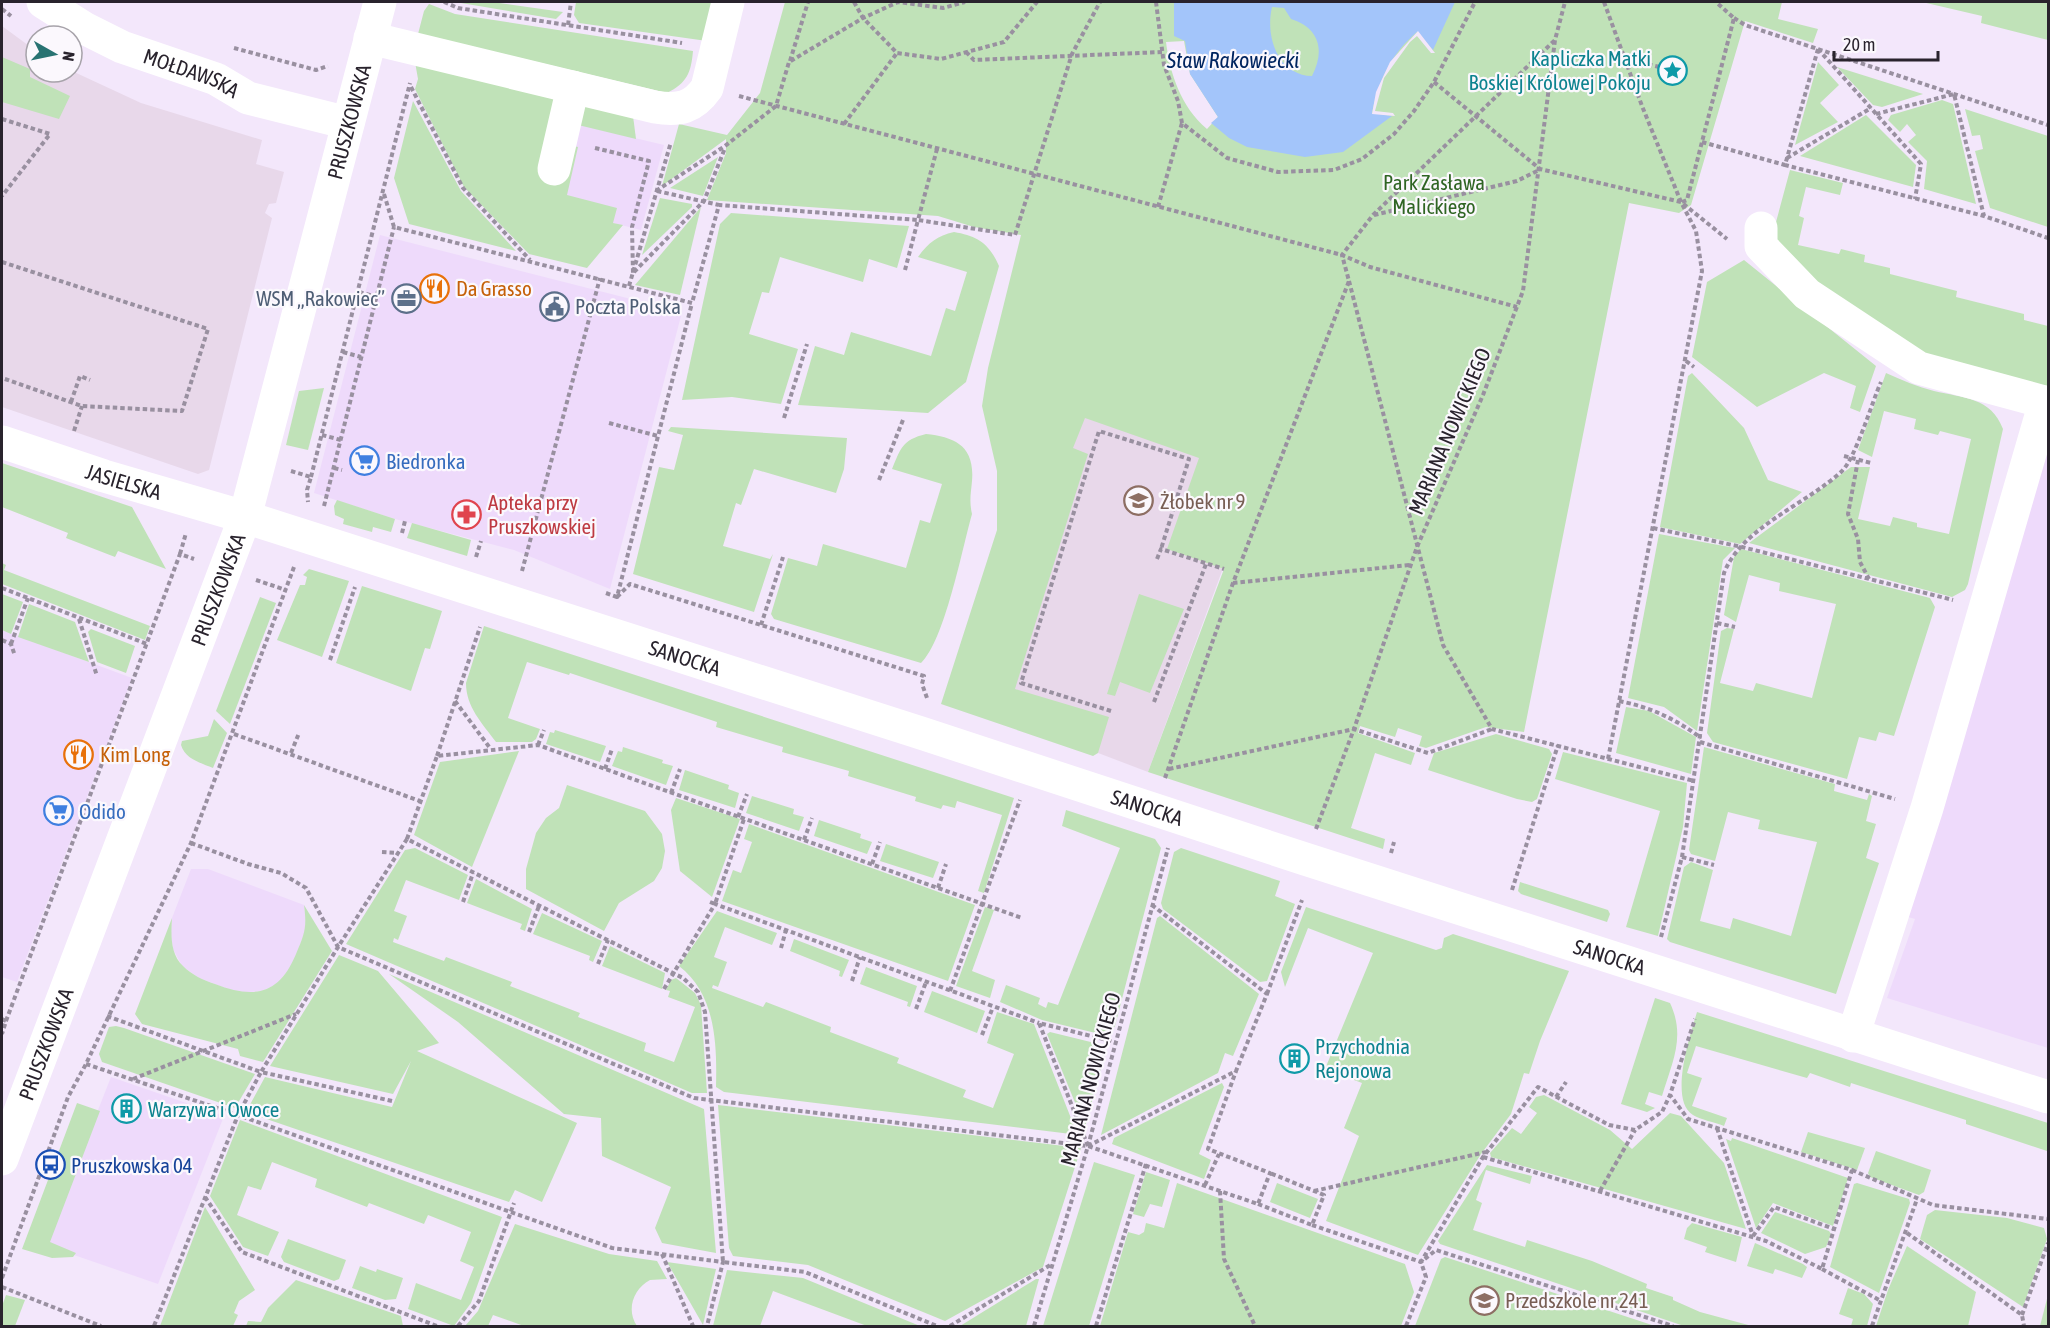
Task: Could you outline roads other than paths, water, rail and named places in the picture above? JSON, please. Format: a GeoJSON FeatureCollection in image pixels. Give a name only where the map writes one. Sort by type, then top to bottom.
{"type":"FeatureCollection","features":[{"type":"Feature","properties":{"kind":"street","name":"MOŁDAWSKA"},"geometry":{"type":"LineString","coordinates":[[43,2],[122,47],[216,79],[248,98],[348,123]]}},
{"type":"Feature","properties":{"kind":"street","name":"PRUSZKOWSKA"},"geometry":{"type":"LineString","coordinates":[[2,1159],[245,517],[380,2]]}},
{"type":"Feature","properties":{"kind":"street"},"geometry":{"type":"LineString","coordinates":[[370,38],[663,108],[680,109],[699,100],[707,88],[728,2]]}},
{"type":"Feature","properties":{"kind":"street"},"geometry":{"type":"LineString","coordinates":[[557,154],[573,87]]}},
{"type":"Feature","properties":{"kind":"street"},"geometry":{"type":"LineString","coordinates":[[1761,228],[1761,246],[1808,294],[1919,368],[2047,402],[1927,808],[1853,1036]]}},
{"type":"Feature","properties":{"kind":"street","name":"JASIELSKA"},"geometry":{"type":"LineString","coordinates":[[2,442],[104,476],[245,517]]}},
{"type":"Feature","properties":{"kind":"street","name":"SANOCKA"},"geometry":{"type":"LineString","coordinates":[[245,517],[921,732],[1305,860],[2049,1097]]}},
{"type":"Feature","properties":{"kind":"water","name":"Staw Rakowiecki"},"geometry":{"type":"Polygon","coordinates":[[[1174,2],[1455,2],[1433,50],[1417,32],[1400,49],[1387,68],[1372,113],[1392,116],[1343,152],[1305,157],[1247,147],[1229,138],[1211,123],[1218,117],[1190,74],[1185,41],[1174,36],[1174,2]],[[1272,7],[1270,19],[1273,42],[1277,52],[1290,69],[1312,76],[1319,49],[1314,34],[1301,23],[1291,19],[1284,8],[1272,7]]]}},
{"type":"Feature","properties":{"kind":"place","name":"Kapliczka Matki Boskiej Królowej Pokoju"},"geometry":{"type":"Point","coordinates":[1672,70]}},
{"type":"Feature","properties":{"kind":"place","name":"Da Grasso"},"geometry":{"type":"Point","coordinates":[435,288]}},
{"type":"Feature","properties":{"kind":"place","name":"WSM „Rakowiec”"},"geometry":{"type":"Point","coordinates":[406,298]}},
{"type":"Feature","properties":{"kind":"place","name":"Poczta Polska"},"geometry":{"type":"Point","coordinates":[554,306]}},
{"type":"Feature","properties":{"kind":"place","name":"Biedronka"},"geometry":{"type":"Point","coordinates":[365,461]}},
{"type":"Feature","properties":{"kind":"place","name":"Żłobek nr 9"},"geometry":{"type":"Point","coordinates":[1139,501]}},
{"type":"Feature","properties":{"kind":"place","name":"Apteka przy Pruszkowskiej"},"geometry":{"type":"Point","coordinates":[467,514]}},
{"type":"Feature","properties":{"kind":"place","name":"Kim Long"},"geometry":{"type":"Point","coordinates":[79,754]}},
{"type":"Feature","properties":{"kind":"place","name":"Odido"},"geometry":{"type":"Point","coordinates":[58,811]}},
{"type":"Feature","properties":{"kind":"place","name":"Przychodnia Rejonowa"},"geometry":{"type":"Point","coordinates":[1294,1058]}},
{"type":"Feature","properties":{"kind":"place","name":"Warzywa i Owoce"},"geometry":{"type":"Point","coordinates":[127,1109]}},
{"type":"Feature","properties":{"kind":"place","name":"Pruszkowska 04"},"geometry":{"type":"Point","coordinates":[50,1165]}},
{"type":"Feature","properties":{"kind":"place","name":"Przedszkole nr 241"},"geometry":{"type":"Point","coordinates":[1484,1300]}},
{"type":"Feature","properties":{"kind":"park label","name":"Park Zasława Malickiego"},"geometry":{"type":"Point","coordinates":[1434,194]}}]}
